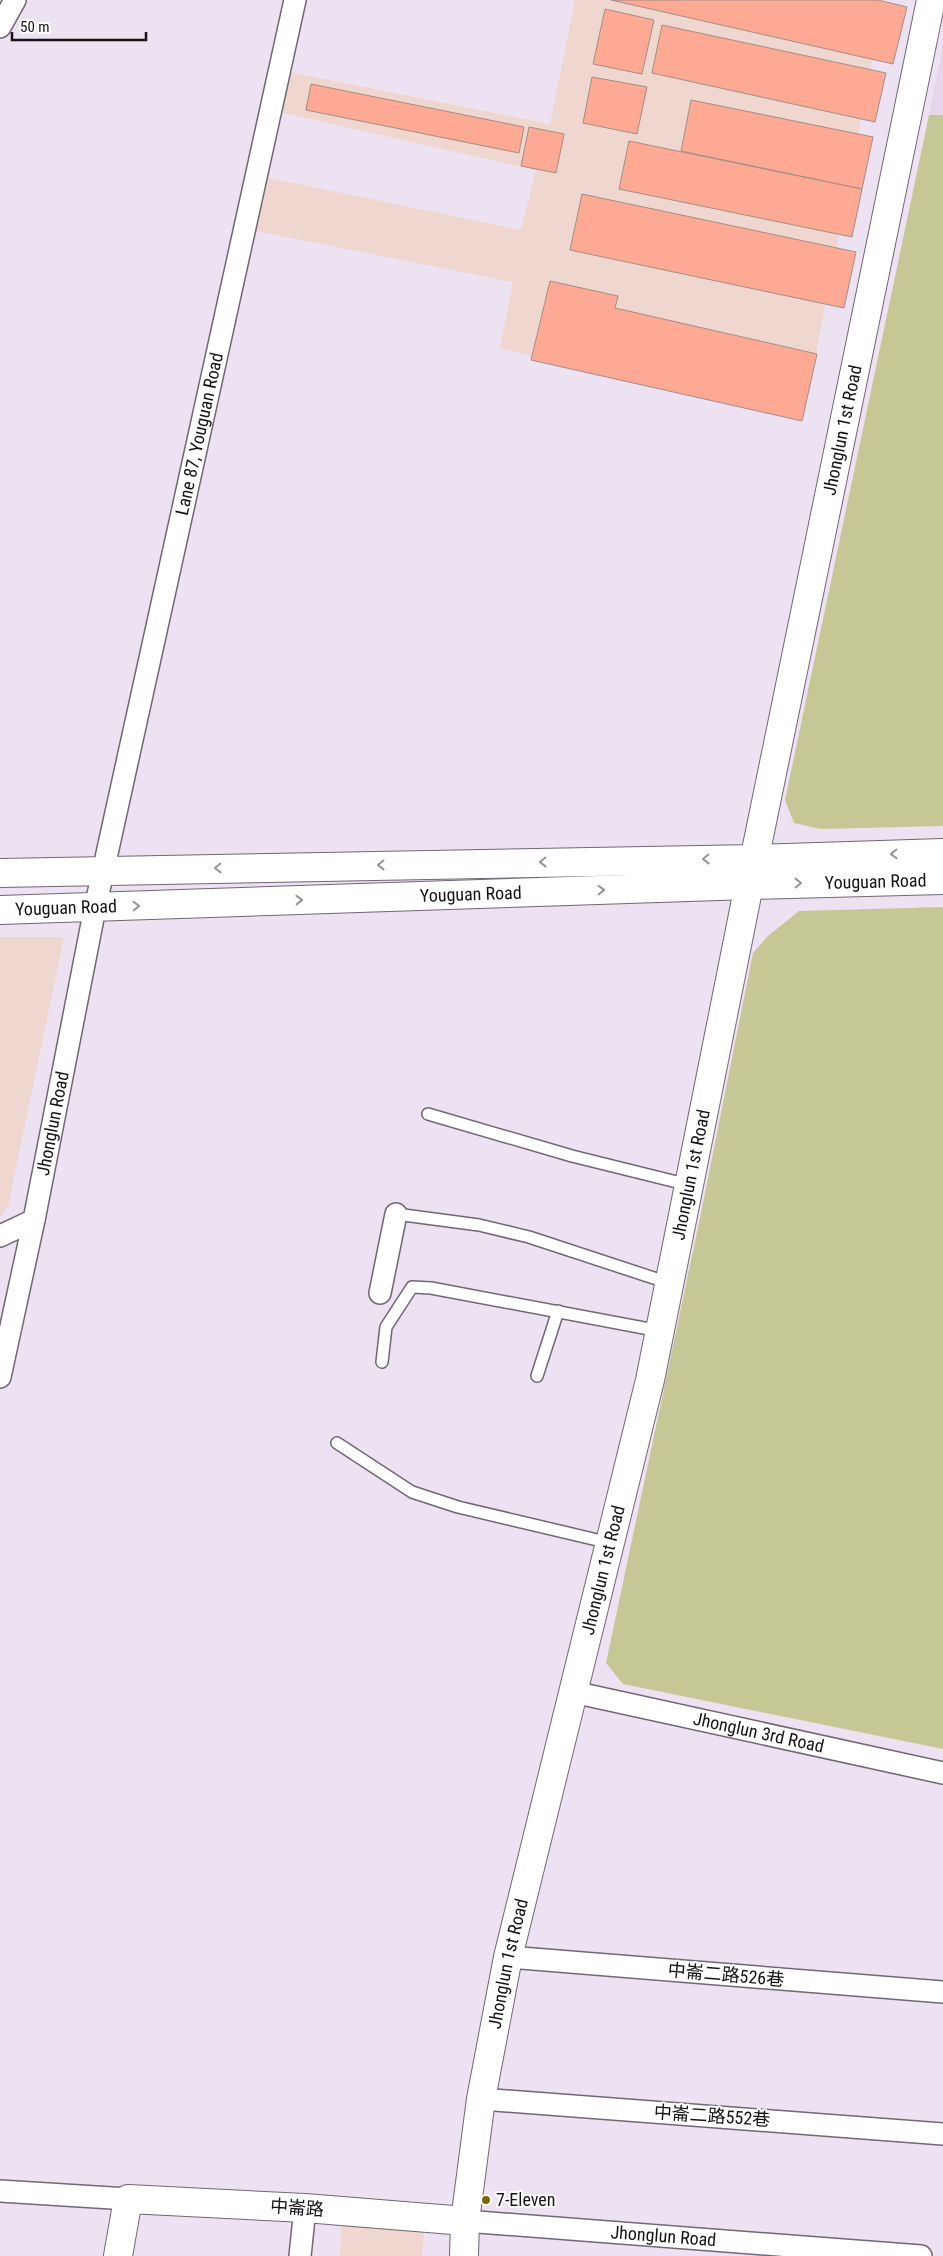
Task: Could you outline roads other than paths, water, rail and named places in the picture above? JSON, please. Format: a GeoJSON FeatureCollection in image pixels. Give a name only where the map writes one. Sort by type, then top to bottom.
{"type":"FeatureCollection","features":[{"type":"Feature","properties":{"kind":"street","name":"Lane 87, Youguan Road"},"geometry":{"type":"LineString","coordinates":[[104,870],[295,0]]}},
{"type":"Feature","properties":{"kind":"street","name":"Jhonglun 1st Road"},"geometry":{"type":"LineString","coordinates":[[464,2256],[465,2221],[481,2099],[508,1957],[650,1380],[754,859],[931,0]]}},
{"type":"Feature","properties":{"kind":"street","name":"Youguan Road"},"geometry":{"type":"LineString","coordinates":[[0,873],[754,859],[943,853]]}},
{"type":"Feature","properties":{"kind":"street","name":"Jhonglun Road"},"geometry":{"type":"LineString","coordinates":[[0,1377],[34,1220],[104,870]]}},
{"type":"Feature","properties":{"kind":"street","name":"Youguan Road"},"geometry":{"type":"LineString","coordinates":[[0,910],[943,880]]}},
{"type":"Feature","properties":{"kind":"street"},"geometry":{"type":"LineString","coordinates":[[380,1293],[396,1214]]}},
{"type":"Feature","properties":{"kind":"street"},"geometry":{"type":"LineString","coordinates":[[0,1236],[34,1220]]}},
{"type":"Feature","properties":{"kind":"street","name":"Jhonglun 3rd Road"},"geometry":{"type":"LineString","coordinates":[[573,1692],[943,1773]]}},
{"type":"Feature","properties":{"kind":"street","name":"中崙二路526巷"},"geometry":{"type":"LineString","coordinates":[[508,1957],[943,1992]]}},
{"type":"Feature","properties":{"kind":"street","name":"中崙二路552巷"},"geometry":{"type":"LineString","coordinates":[[481,2099],[943,2134]]}},
{"type":"Feature","properties":{"kind":"street"},"geometry":{"type":"LineString","coordinates":[[0,2190],[128,2199],[118,2256]]}},
{"type":"Feature","properties":{"kind":"street","name":"中崙路"},"geometry":{"type":"LineString","coordinates":[[128,2199],[305,2208],[465,2221]]}},
{"type":"Feature","properties":{"kind":"street"},"geometry":{"type":"LineString","coordinates":[[300,2256],[305,2208]]}},
{"type":"Feature","properties":{"kind":"street","name":"Jhonglun Road"},"geometry":{"type":"LineString","coordinates":[[465,2221],[921,2256]]}},
{"type":"Feature","properties":{"kind":"lane"},"geometry":{"type":"LineString","coordinates":[[428,1114],[572,1156],[689,1185]]}},
{"type":"Feature","properties":{"kind":"lane"},"geometry":{"type":"LineString","coordinates":[[396,1214],[479,1225],[529,1237],[669,1284]]}},
{"type":"Feature","properties":{"kind":"lane"},"geometry":{"type":"LineString","coordinates":[[382,1362],[386,1327],[412,1287],[431,1288],[660,1331]]}},
{"type":"Feature","properties":{"kind":"lane"},"geometry":{"type":"LineString","coordinates":[[536,1376],[558,1312]]}},
{"type":"Feature","properties":{"kind":"lane"},"geometry":{"type":"LineString","coordinates":[[337,1443],[412,1492],[458,1507],[610,1543]]}},
{"type":"Feature","properties":{"kind":"place","name":"7-Eleven"},"geometry":{"type":"Point","coordinates":[486,2200]}}]}
